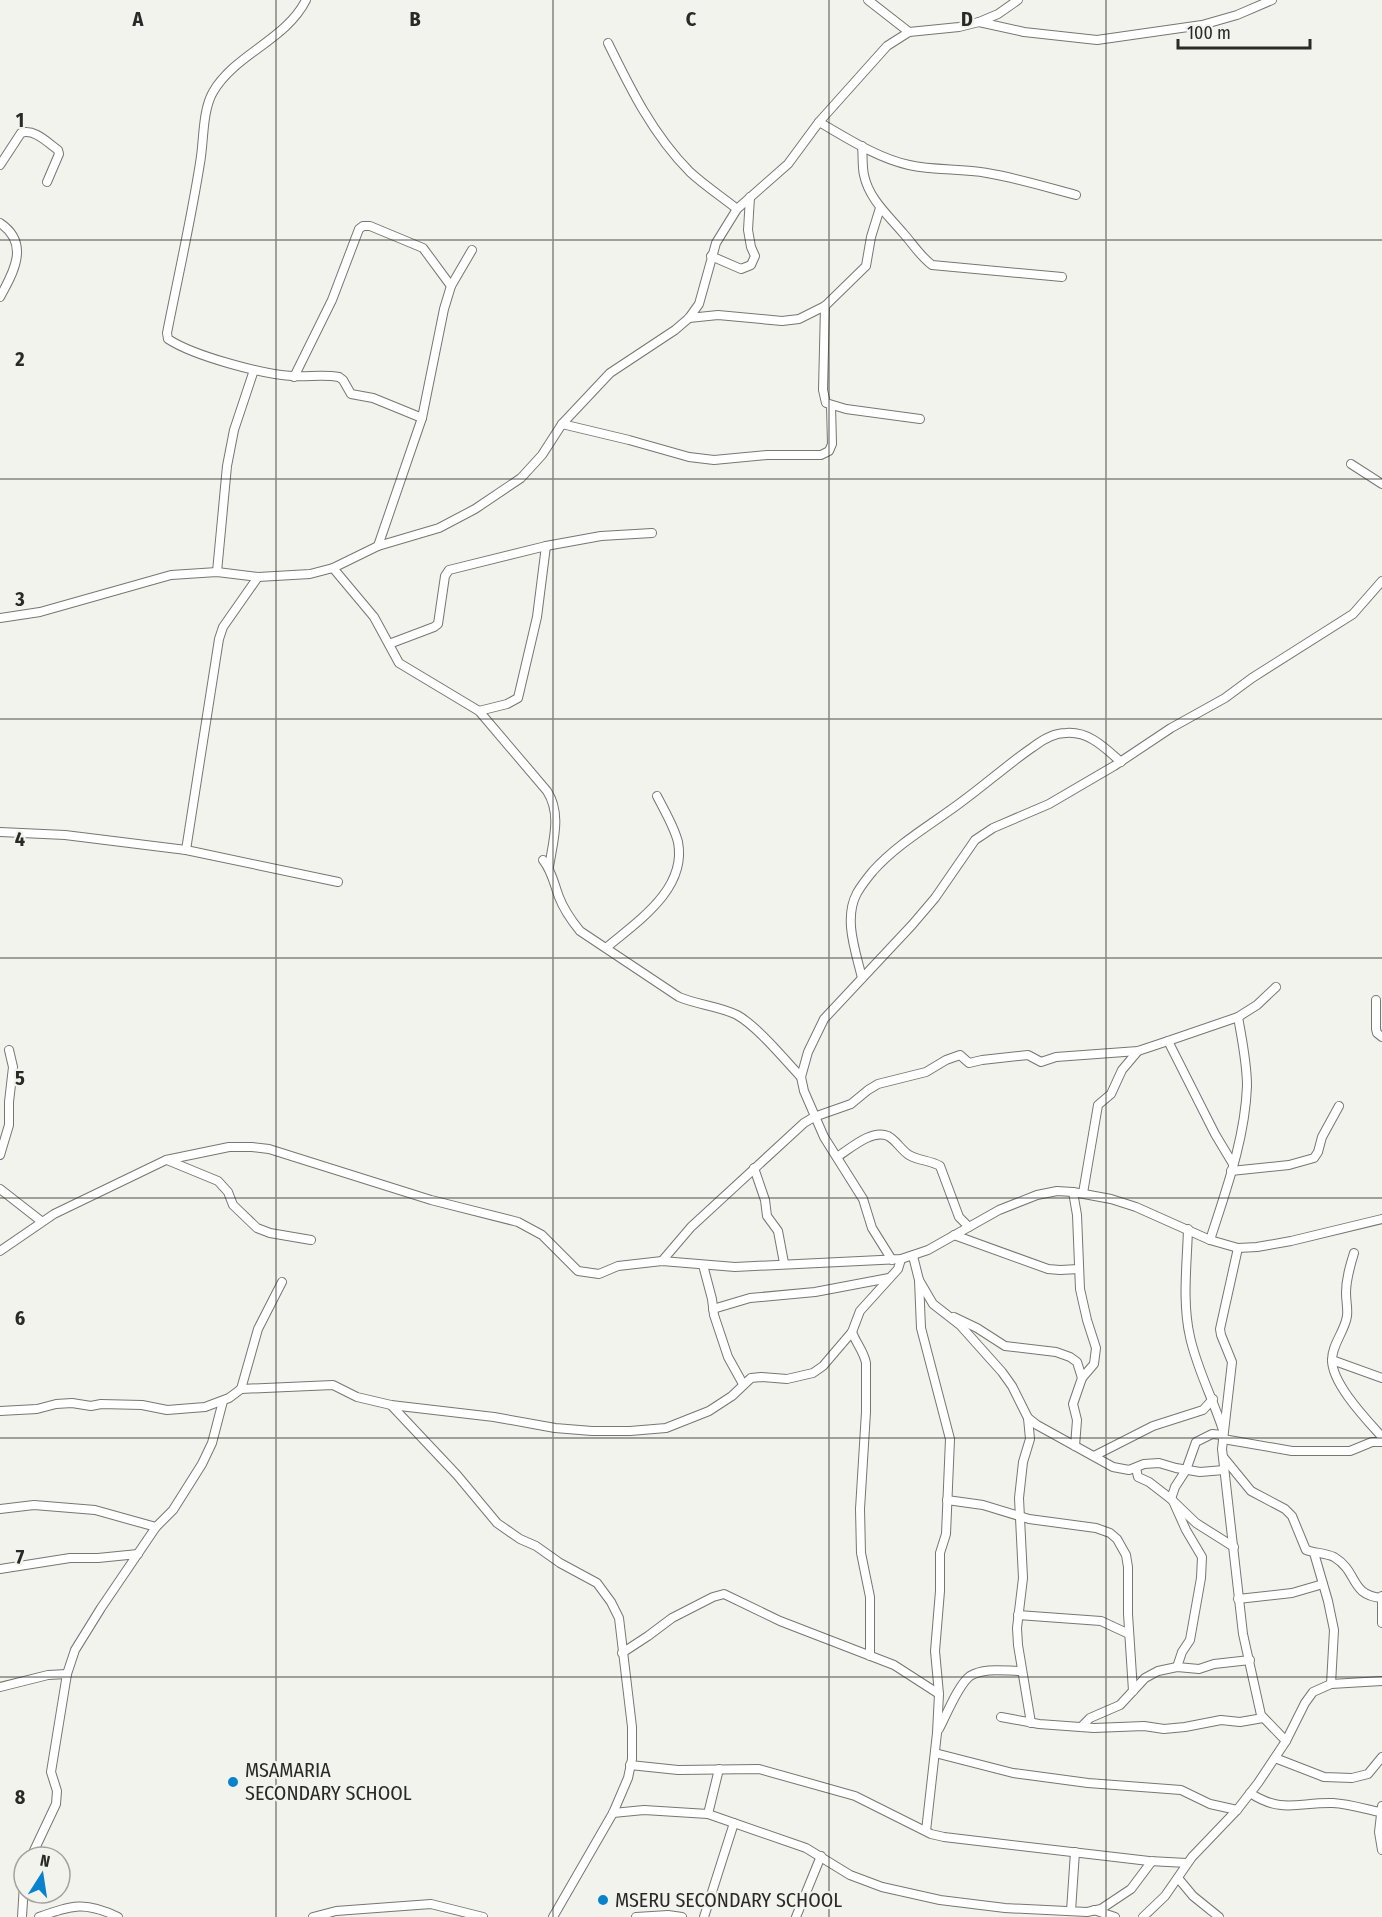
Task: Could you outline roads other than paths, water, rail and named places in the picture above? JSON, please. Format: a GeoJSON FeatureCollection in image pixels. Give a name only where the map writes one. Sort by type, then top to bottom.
{"type":"FeatureCollection","features":[{"type":"Feature","properties":{"kind":"street"},"geometry":{"type":"LineString","coordinates":[[306,0],[293,19],[242,62],[216,88],[210,98],[201,161],[167,333],[168,339],[222,361],[254,370],[294,377],[339,377],[351,394],[373,398],[422,418]]}},
{"type":"Feature","properties":{"kind":"street"},"geometry":{"type":"LineString","coordinates":[[868,0],[909,32]]}},
{"type":"Feature","properties":{"kind":"street"},"geometry":{"type":"LineString","coordinates":[[0,618],[40,612],[171,575],[217,572],[258,577],[310,574],[333,568],[378,546],[439,528],[475,509],[521,478],[542,455],[562,424],[610,374],[689,318],[699,304],[711,256],[723,229],[737,209],[788,164],[819,122],[887,46],[909,32],[959,27],[979,22],[998,14],[1018,0]]}},
{"type":"Feature","properties":{"kind":"street"},"geometry":{"type":"LineString","coordinates":[[979,22],[1024,32],[1097,40],[1202,25],[1236,15],[1272,0]]}},
{"type":"Feature","properties":{"kind":"street"},"geometry":{"type":"LineString","coordinates":[[608,43],[630,88],[655,129],[674,154],[691,173],[737,209]]}},
{"type":"Feature","properties":{"kind":"street"},"geometry":{"type":"LineString","coordinates":[[819,122],[888,159],[908,165],[934,170],[985,172],[1076,195]]}},
{"type":"Feature","properties":{"kind":"street"},"geometry":{"type":"LineString","coordinates":[[0,165],[21,133],[33,132],[58,150],[59,154],[47,183]]}},
{"type":"Feature","properties":{"kind":"street"},"geometry":{"type":"LineString","coordinates":[[862,146],[863,174],[869,190],[880,208],[908,238],[921,257],[932,265],[1062,277]]}},
{"type":"Feature","properties":{"kind":"street"},"geometry":{"type":"LineString","coordinates":[[711,256],[741,269],[751,265],[755,256],[748,230],[750,197]]}},
{"type":"Feature","properties":{"kind":"street"},"geometry":{"type":"LineString","coordinates":[[689,318],[718,315],[782,321],[799,318],[825,306],[862,273],[866,266],[871,237],[880,208]]}},
{"type":"Feature","properties":{"kind":"street"},"geometry":{"type":"LineString","coordinates":[[0,223],[17,241],[18,252],[15,266],[0,297]]}},
{"type":"Feature","properties":{"kind":"street"},"geometry":{"type":"LineString","coordinates":[[294,377],[332,300],[359,229],[363,226],[370,226],[423,248],[451,286]]}},
{"type":"Feature","properties":{"kind":"street"},"geometry":{"type":"LineString","coordinates":[[378,546],[422,418],[444,309],[451,286],[472,250]]}},
{"type":"Feature","properties":{"kind":"street"},"geometry":{"type":"LineString","coordinates":[[825,306],[824,398],[831,405],[862,412],[920,418]]}},
{"type":"Feature","properties":{"kind":"street"},"geometry":{"type":"LineString","coordinates":[[217,572],[227,466],[234,430],[254,370]]}},
{"type":"Feature","properties":{"kind":"street"},"geometry":{"type":"LineString","coordinates":[[562,424],[629,440],[689,458],[714,460],[767,455],[810,456],[821,455],[829,451],[831,405]]}},
{"type":"Feature","properties":{"kind":"street"},"geometry":{"type":"LineString","coordinates":[[1351,464],[1382,484]]}},
{"type":"Feature","properties":{"kind":"street"},"geometry":{"type":"LineString","coordinates":[[389,644],[438,624],[449,570],[546,546],[601,536],[652,533]]}},
{"type":"Feature","properties":{"kind":"street"},"geometry":{"type":"LineString","coordinates":[[479,711],[507,704],[518,698],[537,617],[546,546]]}},
{"type":"Feature","properties":{"kind":"street"},"geometry":{"type":"LineString","coordinates":[[333,568],[374,617],[396,658],[404,667],[479,711],[552,798],[556,820],[546,863],[568,917],[580,931],[679,997],[695,1004],[717,1008],[739,1016],[801,1077]]}},
{"type":"Feature","properties":{"kind":"street"},"geometry":{"type":"LineString","coordinates":[[186,850],[219,639],[223,627],[258,577]]}},
{"type":"Feature","properties":{"kind":"street"},"geometry":{"type":"LineString","coordinates":[[0,1411],[37,1409],[72,1403],[91,1406],[120,1404],[167,1410],[188,1409],[205,1407],[223,1401],[241,1389],[333,1385],[357,1397],[390,1405],[494,1417],[574,1430],[637,1431],[666,1428],[709,1411],[732,1396],[748,1380],[756,1377],[783,1380],[813,1372],[823,1366],[852,1332],[860,1311],[900,1265],[873,1228],[864,1199],[824,1137],[804,1091],[801,1077],[808,1052],[824,1019],[935,898],[975,840],[993,828],[1049,804],[1225,698],[1286,655],[1353,614],[1382,581]]}},
{"type":"Feature","properties":{"kind":"street"},"geometry":{"type":"LineString","coordinates":[[862,978],[850,921],[852,908],[857,894],[873,871],[893,853],[991,781],[1034,746],[1056,734],[1068,732],[1088,737],[1098,742],[1120,762]]}},
{"type":"Feature","properties":{"kind":"street"},"geometry":{"type":"LineString","coordinates":[[607,947],[654,906],[667,891],[677,867],[678,842],[657,796]]}},
{"type":"Feature","properties":{"kind":"street"},"geometry":{"type":"LineString","coordinates":[[0,832],[65,835],[186,850],[338,882]]}},
{"type":"Feature","properties":{"kind":"street"},"geometry":{"type":"LineString","coordinates":[[662,1261],[691,1227],[790,1134],[814,1117],[851,1104],[878,1084],[926,1072],[960,1055],[969,1064],[982,1060],[1028,1055],[1041,1062],[1056,1057],[1138,1051],[1238,1017],[1257,1005],[1276,987]]}},
{"type":"Feature","properties":{"kind":"street"},"geometry":{"type":"LineString","coordinates":[[1376,1000],[1376,1029],[1382,1037]]}},
{"type":"Feature","properties":{"kind":"street"},"geometry":{"type":"LineString","coordinates":[[1210,1240],[1241,1136],[1247,1084],[1238,1017]]}},
{"type":"Feature","properties":{"kind":"street"},"geometry":{"type":"LineString","coordinates":[[1168,1041],[1232,1167]]}},
{"type":"Feature","properties":{"kind":"street"},"geometry":{"type":"LineString","coordinates":[[0,1155],[9,1125],[13,1067],[9,1050]]}},
{"type":"Feature","properties":{"kind":"street"},"geometry":{"type":"LineString","coordinates":[[1083,1193],[1098,1105],[1111,1094],[1122,1070],[1138,1051]]}},
{"type":"Feature","properties":{"kind":"street"},"geometry":{"type":"LineString","coordinates":[[1232,1167],[1289,1165],[1314,1158],[1322,1137],[1339,1106]]}},
{"type":"Feature","properties":{"kind":"street"},"geometry":{"type":"LineString","coordinates":[[837,1157],[874,1134],[888,1136],[909,1155],[940,1166],[959,1217],[969,1227]]}},
{"type":"Feature","properties":{"kind":"street"},"geometry":{"type":"LineString","coordinates":[[0,1251],[41,1221],[166,1160],[229,1147],[269,1149],[431,1200],[518,1222],[542,1235],[581,1272],[599,1274],[618,1266],[662,1261],[735,1267],[896,1259],[913,1256],[999,1210],[1037,1195],[1057,1191],[1083,1193],[1111,1199],[1210,1240],[1238,1248],[1292,1241],[1382,1219]]}},
{"type":"Feature","properties":{"kind":"street"},"geometry":{"type":"LineString","coordinates":[[166,1160],[218,1181],[228,1192],[233,1205],[257,1228],[270,1233],[311,1240]]}},
{"type":"Feature","properties":{"kind":"street"},"geometry":{"type":"LineString","coordinates":[[754,1168],[765,1200],[767,1216],[778,1233],[784,1263]]}},
{"type":"Feature","properties":{"kind":"street"},"geometry":{"type":"LineString","coordinates":[[0,1189],[41,1221]]}},
{"type":"Feature","properties":{"kind":"street"},"geometry":{"type":"LineString","coordinates":[[1073,1192],[1077,1215],[1080,1289],[1096,1348],[1094,1364],[1082,1378],[1073,1404],[1077,1420],[1075,1446]]}},
{"type":"Feature","properties":{"kind":"street"},"geometry":{"type":"LineString","coordinates":[[1188,1229],[1187,1317],[1196,1358],[1213,1399],[1223,1435]]}},
{"type":"Feature","properties":{"kind":"street"},"geometry":{"type":"LineString","coordinates":[[954,1235],[1048,1269],[1079,1269]]}},
{"type":"Feature","properties":{"kind":"street"},"geometry":{"type":"LineString","coordinates":[[1238,1248],[1220,1329],[1232,1362],[1222,1455],[1243,1635],[1263,1718],[1286,1741]]}},
{"type":"Feature","properties":{"kind":"street"},"geometry":{"type":"LineString","coordinates":[[1354,1253],[1346,1290],[1347,1316],[1332,1360],[1346,1394],[1382,1437]]}},
{"type":"Feature","properties":{"kind":"street"},"geometry":{"type":"LineString","coordinates":[[913,1256],[920,1280],[933,1304],[960,1325],[1002,1372],[1012,1386],[1028,1418],[1030,1439],[1019,1498],[1023,1578],[1018,1615],[1018,1645],[1031,1723]]}},
{"type":"Feature","properties":{"kind":"street"},"geometry":{"type":"LineString","coordinates":[[703,1265],[713,1309],[728,1357],[743,1384]]}},
{"type":"Feature","properties":{"kind":"street"},"geometry":{"type":"LineString","coordinates":[[713,1309],[750,1298],[815,1292],[890,1277]]}},
{"type":"Feature","properties":{"kind":"street"},"geometry":{"type":"LineString","coordinates":[[920,1280],[921,1328],[950,1439],[946,1534],[940,1553],[940,1591],[935,1651],[939,1694],[937,1733],[926,1831]]}},
{"type":"Feature","properties":{"kind":"street"},"geometry":{"type":"LineString","coordinates":[[241,1389],[258,1329],[282,1282]]}},
{"type":"Feature","properties":{"kind":"street"},"geometry":{"type":"LineString","coordinates":[[948,1316],[969,1324],[1010,1348],[1030,1348],[1070,1357],[1080,1367],[1082,1378]]}},
{"type":"Feature","properties":{"kind":"street"},"geometry":{"type":"LineString","coordinates":[[852,1332],[865,1356],[866,1363],[866,1412],[860,1502],[861,1553],[870,1597],[870,1656]]}},
{"type":"Feature","properties":{"kind":"street"},"geometry":{"type":"LineString","coordinates":[[1332,1360],[1382,1378]]}},
{"type":"Feature","properties":{"kind":"street"},"geometry":{"type":"LineString","coordinates":[[1094,1456],[1153,1426],[1203,1410],[1213,1399]]}},
{"type":"Feature","properties":{"kind":"street"},"geometry":{"type":"LineString","coordinates":[[37,1845],[56,1804],[57,1791],[51,1772],[67,1674],[75,1650],[156,1527],[173,1510],[202,1464],[213,1443],[223,1401]]}},
{"type":"Feature","properties":{"kind":"street"},"geometry":{"type":"LineString","coordinates":[[390,1405],[457,1475],[497,1523],[520,1539],[536,1546],[560,1563],[597,1583],[619,1618],[632,1726],[630,1765],[623,1792],[613,1813],[553,1917]]}},
{"type":"Feature","properties":{"kind":"street"},"geometry":{"type":"LineString","coordinates":[[1028,1418],[1043,1429],[1113,1467],[1129,1470],[1144,1464],[1159,1463],[1200,1472],[1224,1470]]}},
{"type":"Feature","properties":{"kind":"street"},"geometry":{"type":"LineString","coordinates":[[1177,1667],[1182,1652],[1190,1640],[1201,1578],[1202,1557],[1172,1500],[1175,1487],[1186,1470],[1196,1442],[1212,1434],[1292,1451],[1350,1451],[1372,1442],[1382,1442]]}},
{"type":"Feature","properties":{"kind":"street"},"geometry":{"type":"LineString","coordinates":[[1222,1455],[1251,1491],[1285,1509],[1292,1516],[1304,1549],[1334,1557],[1350,1572],[1366,1596],[1382,1597],[1382,1623]]}},
{"type":"Feature","properties":{"kind":"street"},"geometry":{"type":"LineString","coordinates":[[1136,1468],[1138,1477],[1149,1482],[1172,1500],[1196,1523],[1234,1547]]}},
{"type":"Feature","properties":{"kind":"street"},"geometry":{"type":"LineString","coordinates":[[947,1500],[983,1505],[1020,1517],[1096,1528],[1110,1533],[1117,1539],[1128,1567],[1133,1691]]}},
{"type":"Feature","properties":{"kind":"street"},"geometry":{"type":"LineString","coordinates":[[0,1509],[34,1505],[95,1510],[156,1527]]}},
{"type":"Feature","properties":{"kind":"street"},"geometry":{"type":"LineString","coordinates":[[1314,1553],[1335,1635],[1330,1684]]}},
{"type":"Feature","properties":{"kind":"street"},"geometry":{"type":"LineString","coordinates":[[0,1569],[70,1558],[138,1554]]}},
{"type":"Feature","properties":{"kind":"street"},"geometry":{"type":"LineString","coordinates":[[1238,1599],[1292,1593],[1323,1584]]}},
{"type":"Feature","properties":{"kind":"street"},"geometry":{"type":"LineString","coordinates":[[622,1653],[672,1618],[724,1594],[780,1621],[894,1665],[939,1694]]}},
{"type":"Feature","properties":{"kind":"street"},"geometry":{"type":"LineString","coordinates":[[1018,1615],[1101,1621],[1129,1634]]}},
{"type":"Feature","properties":{"kind":"street"},"geometry":{"type":"LineString","coordinates":[[1082,1727],[1090,1718],[1120,1705],[1145,1678],[1153,1673],[1177,1667],[1199,1669],[1214,1664],[1250,1660]]}},
{"type":"Feature","properties":{"kind":"street"},"geometry":{"type":"LineString","coordinates":[[937,1733],[971,1675],[992,1670],[1021,1671]]}},
{"type":"Feature","properties":{"kind":"street"},"geometry":{"type":"LineString","coordinates":[[0,1687],[48,1675],[67,1674]]}},
{"type":"Feature","properties":{"kind":"street"},"geometry":{"type":"LineString","coordinates":[[1143,1917],[1157,1905],[1188,1863],[1250,1793],[1286,1741],[1313,1692],[1330,1684],[1382,1681]]}},
{"type":"Feature","properties":{"kind":"street"},"geometry":{"type":"LineString","coordinates":[[1001,1717],[1031,1723],[1082,1727],[1173,1728],[1218,1721],[1240,1722],[1263,1718]]}},
{"type":"Feature","properties":{"kind":"street"},"geometry":{"type":"LineString","coordinates":[[935,1754],[1012,1773],[1088,1783],[1181,1790],[1210,1804],[1237,1810]]}},
{"type":"Feature","properties":{"kind":"street"},"geometry":{"type":"LineString","coordinates":[[1275,1758],[1324,1777],[1352,1778],[1368,1774],[1382,1757]]}},
{"type":"Feature","properties":{"kind":"street"},"geometry":{"type":"LineString","coordinates":[[630,1765],[678,1770],[759,1769],[836,1790],[874,1804],[931,1834],[963,1840],[1188,1863]]}},
{"type":"Feature","properties":{"kind":"street"},"geometry":{"type":"LineString","coordinates":[[708,1814],[719,1768]]}},
{"type":"Feature","properties":{"kind":"street"},"geometry":{"type":"LineString","coordinates":[[1250,1793],[1263,1802],[1274,1805],[1330,1803],[1381,1809],[1379,1832],[1382,1850]]}},
{"type":"Feature","properties":{"kind":"street"},"geometry":{"type":"LineString","coordinates":[[613,1813],[644,1810],[708,1814],[806,1848],[850,1875],[882,1887],[940,1900],[1005,1908],[1068,1913],[1101,1909],[1131,1889],[1152,1861]]}},
{"type":"Feature","properties":{"kind":"street"},"geometry":{"type":"LineString","coordinates":[[704,1917],[734,1822]]}},
{"type":"Feature","properties":{"kind":"street"},"geometry":{"type":"LineString","coordinates":[[1068,1913],[1075,1852]]}},
{"type":"Feature","properties":{"kind":"street"},"geometry":{"type":"LineString","coordinates":[[796,1917],[822,1856]]}},
{"type":"Feature","properties":{"kind":"street"},"geometry":{"type":"LineString","coordinates":[[1178,1878],[1193,1896],[1219,1917]]}},
{"type":"Feature","properties":{"kind":"street"},"geometry":{"type":"LineString","coordinates":[[313,1917],[336,1911],[432,1904],[483,1917]]}},
{"type":"Feature","properties":{"kind":"street"},"geometry":{"type":"LineString","coordinates":[[39,1917],[69,1906],[85,1906],[100,1908],[118,1917]]}},
{"type":"Feature","properties":{"kind":"street"},"geometry":{"type":"LineString","coordinates":[[1094,1910],[1115,1917]]}},
{"type":"Feature","properties":{"kind":"street"},"geometry":{"type":"LineString","coordinates":[[636,1917],[668,1915],[682,1917]]}},
{"type":"Feature","properties":{"kind":"place","name":"MSAMARIA SECONDARY SCHOOL"},"geometry":{"type":"Point","coordinates":[233,1782]}},
{"type":"Feature","properties":{"kind":"place","name":"MSERU SECONDARY SCHOOL"},"geometry":{"type":"Point","coordinates":[603,1900]}}]}
